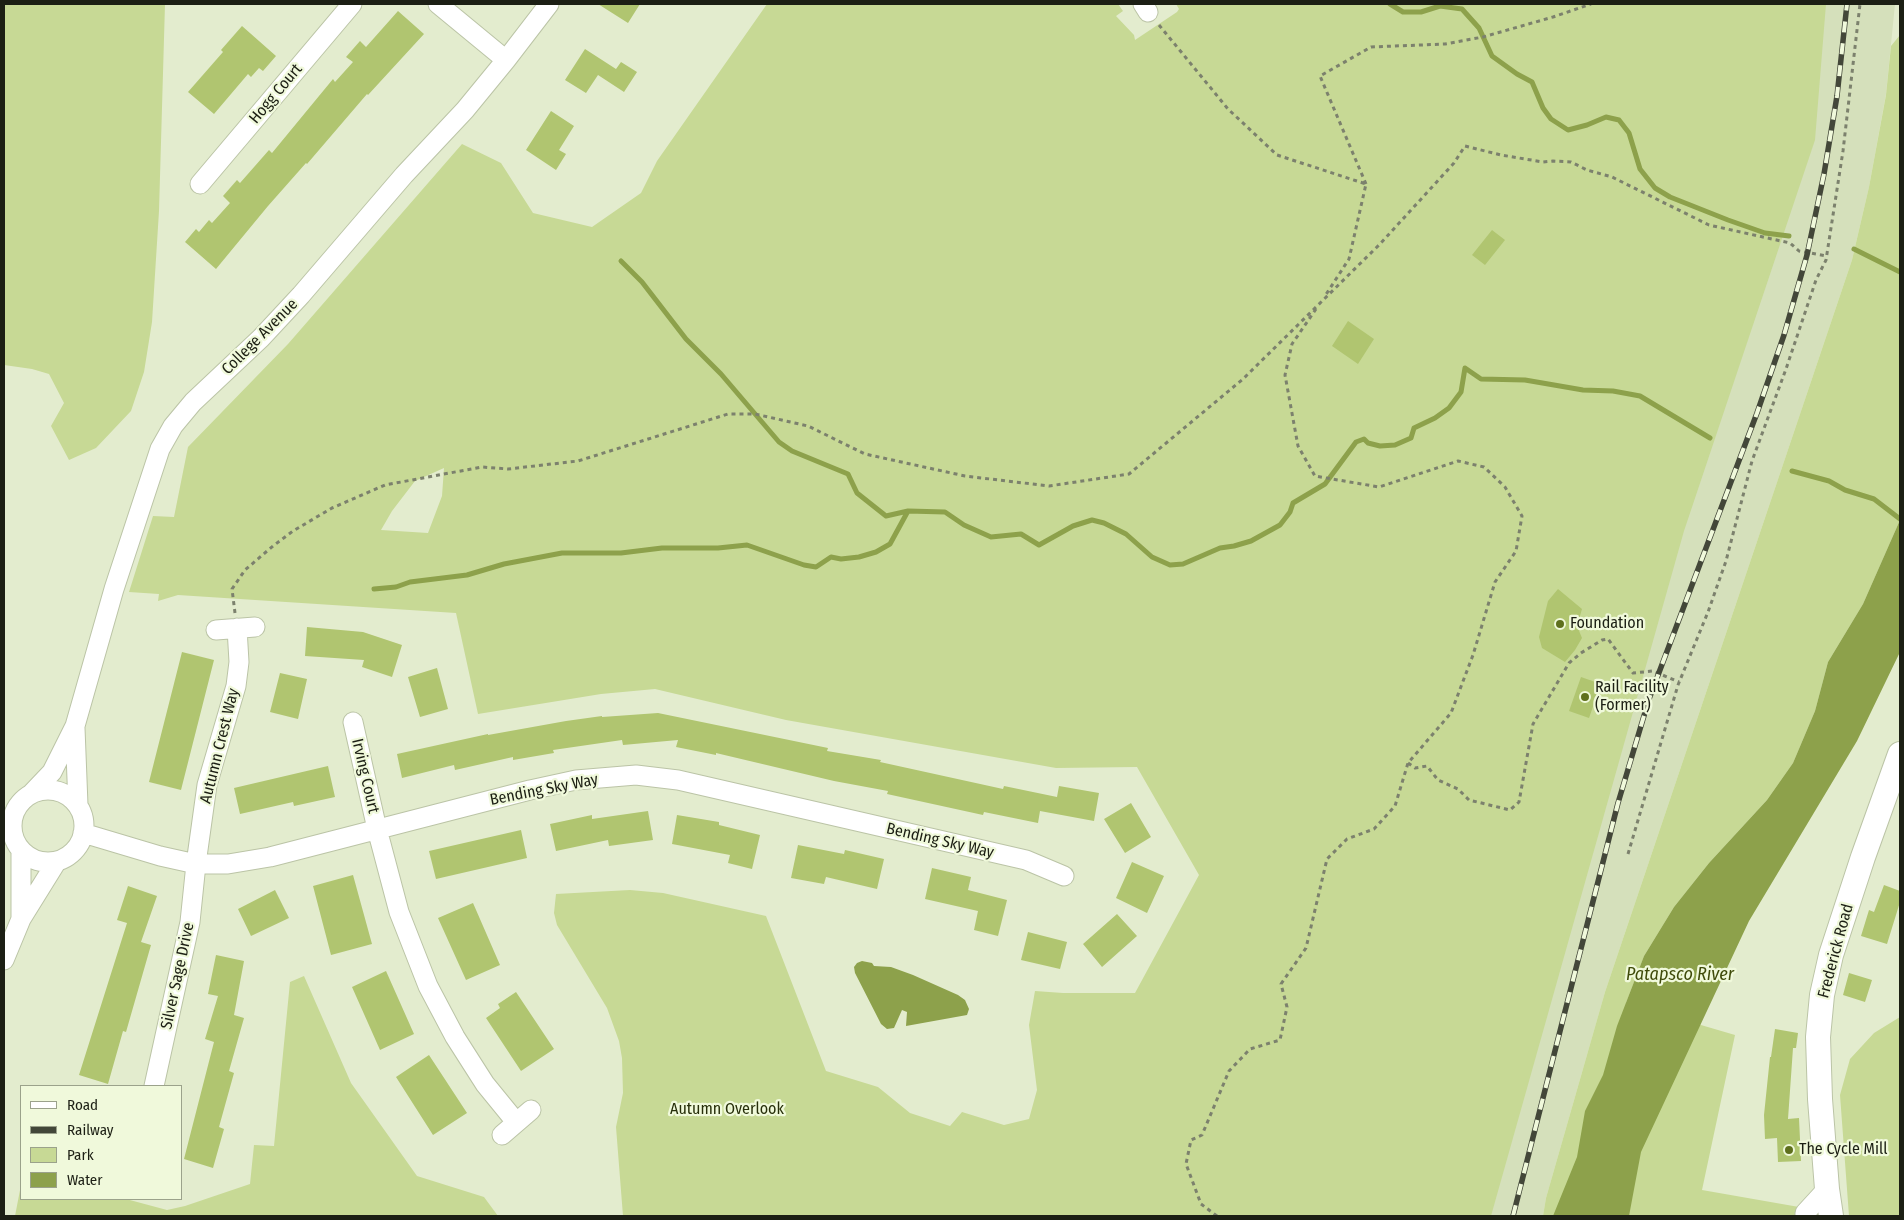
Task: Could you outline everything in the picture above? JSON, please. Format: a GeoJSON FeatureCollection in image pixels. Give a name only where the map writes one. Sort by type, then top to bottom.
{"type":"FeatureCollection","features":[{"type":"Feature","properties":{"kind":"main road","name":"Frederick Road"},"geometry":{"type":"LineString","coordinates":[[1831,1216],[1820,1099],[1818,1037],[1822,995],[1831,955],[1863,857],[1900,754]]}},
{"type":"Feature","properties":{"kind":"street","name":"Hogg Court"},"geometry":{"type":"LineString","coordinates":[[203,173],[352,4]]}},
{"type":"Feature","properties":{"kind":"street"},"geometry":{"type":"LineString","coordinates":[[438,4],[506,60]]}},
{"type":"Feature","properties":{"kind":"street","name":"College Avenue"},"geometry":{"type":"LineString","coordinates":[[21,919],[21,850],[14,838],[9,810],[32,793],[52,772],[75,726],[117,580],[160,449],[173,426],[193,402],[260,338],[301,295],[404,175],[465,110],[549,4]]}},
{"type":"Feature","properties":{"kind":"street"},"geometry":{"type":"LineString","coordinates":[[216,630],[246,628]]}},
{"type":"Feature","properties":{"kind":"street","name":"Autumn Crest Way"},"geometry":{"type":"LineString","coordinates":[[196,864],[207,785],[236,686],[246,628]]}},
{"type":"Feature","properties":{"kind":"street","name":"Irving Court"},"geometry":{"type":"LineString","coordinates":[[353,722],[376,829],[399,912],[428,986],[455,1037],[485,1084],[516,1122]]}},
{"type":"Feature","properties":{"kind":"street","name":"College Avenue"},"geometry":{"type":"LineString","coordinates":[[4,960],[21,919],[57,861],[76,849],[83,833],[83,816],[78,805],[75,726]]}},
{"type":"Feature","properties":{"kind":"street","name":"Bending Sky Way"},"geometry":{"type":"LineString","coordinates":[[83,833],[160,856],[196,864],[228,864],[270,857],[530,790],[576,780],[636,775],[678,780],[1026,860],[1064,876]]}},
{"type":"Feature","properties":{"kind":"street"},"geometry":{"type":"LineString","coordinates":[[32,793],[49,790],[65,794],[78,805]]}},
{"type":"Feature","properties":{"kind":"street"},"geometry":{"type":"LineString","coordinates":[[21,850],[32,858],[44,862],[57,861]]}},
{"type":"Feature","properties":{"kind":"street","name":"Silver Sage Drive"},"geometry":{"type":"LineString","coordinates":[[154,1085],[190,922],[196,864]]}},
{"type":"Feature","properties":{"kind":"street"},"geometry":{"type":"LineString","coordinates":[[502,1134],[531,1110]]}},
{"type":"Feature","properties":{"kind":"street"},"geometry":{"type":"LineString","coordinates":[[1805,1216],[1805,1213],[1827,1189]]}},
{"type":"Feature","properties":{"kind":"path"},"geometry":{"type":"LineString","coordinates":[[1217,1216],[1201,1204],[1186,1164],[1191,1140],[1202,1136],[1228,1071],[1250,1049],[1280,1040],[1288,1008],[1281,984],[1306,948],[1327,860],[1347,839],[1374,829],[1395,806],[1408,763],[1451,713],[1473,655],[1495,582],[1516,551],[1522,516],[1504,487],[1484,467],[1458,461],[1379,486],[1315,476],[1298,446],[1285,375],[1292,344],[1349,260],[1366,184],[1320,76],[1371,47],[1445,44],[1483,37],[1592,4]]}},
{"type":"Feature","properties":{"kind":"path"},"geometry":{"type":"LineString","coordinates":[[1628,854],[1679,682],[1708,612],[1726,561],[1752,461],[1827,256],[1843,150],[1860,4]]}},
{"type":"Feature","properties":{"kind":"path"},"geometry":{"type":"LineString","coordinates":[[1145,8],[1228,109],[1277,155],[1366,184]]}},
{"type":"Feature","properties":{"kind":"path"},"geometry":{"type":"LineString","coordinates":[[246,628],[232,589],[245,570],[292,531],[332,508],[385,485],[425,476],[482,467],[508,469],[578,461],[728,414],[755,414],[808,426],[866,454],[965,476],[1049,486],[1128,474],[1242,378],[1320,303],[1380,244],[1454,163],[1465,146],[1501,155],[1543,162],[1571,162],[1587,170],[1612,177],[1709,225],[1790,243],[1799,251],[1827,256]]}},
{"type":"Feature","properties":{"kind":"path"},"geometry":{"type":"LineString","coordinates":[[1408,763],[1415,768],[1427,766],[1438,780],[1458,789],[1470,800],[1510,810],[1519,802],[1534,724],[1569,663],[1581,652],[1602,640],[1608,639],[1633,673],[1654,671],[1679,682]]}},
{"type":"Feature","properties":{"kind":"shaded area"},"geometry":{"type":"Polygon","coordinates":[[[1821,4],[1895,4],[1886,94],[1869,187],[1852,260],[1605,992],[1546,1198],[1543,1216],[1487,1216],[1821,4]]]}},
{"type":"Feature","properties":{"kind":"green space"},"geometry":{"type":"Polygon","coordinates":[[[4,4],[165,4],[159,211],[152,322],[144,372],[131,411],[96,448],[69,460],[51,426],[64,403],[49,374],[32,369],[4,365],[4,4]]]}},
{"type":"Feature","properties":{"kind":"green space","name":"Autumn Overlook"},"geometry":{"type":"Polygon","coordinates":[[[767,4],[1118,4],[1123,11],[1116,16],[1134,35],[1135,40],[1177,12],[1179,9],[1176,4],[1826,4],[1815,140],[1684,531],[1491,1216],[623,1216],[616,1127],[623,1093],[622,1058],[619,1041],[607,1008],[557,925],[554,913],[556,894],[630,890],[663,893],[766,916],[826,1071],[878,1087],[910,1113],[950,1126],[962,1112],[1004,1125],[1029,1119],[1037,1090],[1029,1025],[1035,991],[1135,993],[1199,875],[1137,767],[1056,768],[786,720],[655,689],[601,694],[478,714],[456,613],[178,595],[158,601],[159,594],[129,592],[153,516],[174,517],[188,447],[288,344],[462,144],[501,163],[533,213],[592,227],[641,193],[657,161],[767,4]],[[444,468],[415,481],[392,511],[381,530],[428,533],[442,496],[444,468]]]}},
{"type":"Feature","properties":{"kind":"green space"},"geometry":{"type":"Polygon","coordinates":[[[1900,35],[1900,520],[1863,604],[1828,662],[1815,711],[1793,763],[1767,800],[1709,863],[1674,907],[1644,956],[1626,1003],[1735,1035],[1702,1190],[1799,1207],[1799,1216],[1543,1216],[1546,1198],[1605,992],[1852,260],[1869,187],[1886,95],[1891,46],[1900,35]]]}},
{"type":"Feature","properties":{"kind":"green space"},"geometry":{"type":"Polygon","coordinates":[[[304,976],[351,1083],[417,1176],[484,1197],[498,1216],[15,1216],[20,1190],[20,1200],[130,1200],[167,1210],[185,1206],[250,1184],[254,1145],[274,1146],[290,982],[304,976]]]}},
{"type":"Feature","properties":{"kind":"green space"},"geometry":{"type":"Polygon","coordinates":[[[1900,1017],[1900,1216],[1849,1216],[1840,1095],[1850,1059],[1874,1033],[1900,1017]]]}},
{"type":"Feature","properties":{"kind":"water","name":"Patapsco River"},"geometry":{"type":"Polygon","coordinates":[[[1900,520],[1900,652],[1857,741],[1749,921],[1641,1152],[1629,1216],[1553,1216],[1577,1157],[1585,1111],[1603,1075],[1617,1026],[1644,956],[1674,907],[1709,863],[1767,800],[1793,763],[1815,711],[1828,662],[1863,604],[1900,520]]]}},
{"type":"Feature","properties":{"kind":"water"},"geometry":{"type":"Polygon","coordinates":[[[862,961],[872,963],[874,966],[891,967],[958,995],[965,1000],[969,1009],[967,1015],[906,1026],[907,1012],[902,1010],[894,1028],[887,1029],[881,1024],[855,973],[854,967],[862,961]]]}},
{"type":"Feature","properties":{"kind":"building"},"geometry":{"type":"Polygon","coordinates":[[[598,4],[640,4],[628,23],[598,4]]]}},
{"type":"Feature","properties":{"kind":"building"},"geometry":{"type":"Polygon","coordinates":[[[398,11],[424,34],[367,94],[268,206],[216,269],[185,242],[196,229],[199,232],[209,220],[212,223],[230,203],[223,196],[237,180],[240,183],[269,150],[272,153],[333,79],[335,82],[353,62],[346,57],[360,41],[366,47],[398,11]]]}},
{"type":"Feature","properties":{"kind":"building"},"geometry":{"type":"Polygon","coordinates":[[[242,26],[276,56],[263,71],[259,68],[251,77],[248,74],[214,114],[188,92],[223,52],[221,50],[242,26]]]}},
{"type":"Feature","properties":{"kind":"building"},"geometry":{"type":"Polygon","coordinates":[[[585,49],[616,69],[621,62],[637,72],[624,92],[598,75],[586,93],[565,80],[585,49]]]}},
{"type":"Feature","properties":{"kind":"building"},"geometry":{"type":"Polygon","coordinates":[[[551,111],[574,126],[559,150],[566,154],[556,170],[526,150],[551,111]]]}},
{"type":"Feature","properties":{"kind":"building"},"geometry":{"type":"Polygon","coordinates":[[[1492,230],[1505,240],[1485,265],[1472,255],[1492,230]]]}},
{"type":"Feature","properties":{"kind":"building"},"geometry":{"type":"Polygon","coordinates":[[[1348,321],[1374,339],[1358,364],[1332,346],[1348,321]]]}},
{"type":"Feature","properties":{"kind":"building","name":"Foundation"},"geometry":{"type":"Polygon","coordinates":[[[1558,589],[1582,609],[1577,626],[1582,638],[1565,662],[1542,648],[1539,637],[1548,601],[1558,589]]]}},
{"type":"Feature","properties":{"kind":"building"},"geometry":{"type":"Polygon","coordinates":[[[307,627],[363,632],[402,645],[392,677],[362,667],[364,660],[305,656],[307,627]]]}},
{"type":"Feature","properties":{"kind":"building"},"geometry":{"type":"Polygon","coordinates":[[[182,652],[214,660],[181,790],[149,782],[182,652]]]}},
{"type":"Feature","properties":{"kind":"building"},"geometry":{"type":"Polygon","coordinates":[[[437,668],[448,709],[420,717],[408,677],[437,668]]]}},
{"type":"Feature","properties":{"kind":"building"},"geometry":{"type":"Polygon","coordinates":[[[280,673],[307,679],[298,719],[270,712],[280,673]]]}},
{"type":"Feature","properties":{"kind":"building","name":"Rail Facility (Former)"},"geometry":{"type":"Polygon","coordinates":[[[1581,677],[1601,684],[1589,718],[1569,711],[1581,677]]]}},
{"type":"Feature","properties":{"kind":"building"},"geometry":{"type":"Polygon","coordinates":[[[658,713],[828,748],[827,751],[881,760],[880,762],[1003,789],[1004,786],[1057,797],[1059,786],[1099,793],[1094,821],[1040,811],[1038,823],[984,812],[983,815],[887,794],[888,791],[834,781],[716,753],[716,755],[676,747],[678,740],[623,745],[622,740],[553,750],[554,753],[513,760],[513,757],[455,770],[454,765],[402,778],[397,754],[488,734],[566,721],[602,716],[658,713]]]}},
{"type":"Feature","properties":{"kind":"building"},"geometry":{"type":"Polygon","coordinates":[[[328,766],[335,797],[294,806],[293,802],[240,814],[234,788],[328,766]]]}},
{"type":"Feature","properties":{"kind":"building"},"geometry":{"type":"Polygon","coordinates":[[[1131,803],[1151,837],[1125,853],[1104,819],[1131,803]]]}},
{"type":"Feature","properties":{"kind":"building"},"geometry":{"type":"Polygon","coordinates":[[[648,811],[653,840],[609,846],[608,840],[556,851],[550,824],[592,815],[592,819],[648,811]]]}},
{"type":"Feature","properties":{"kind":"building"},"geometry":{"type":"Polygon","coordinates":[[[677,815],[719,822],[719,825],[760,835],[752,869],[728,863],[730,855],[672,844],[677,815]]]}},
{"type":"Feature","properties":{"kind":"building"},"geometry":{"type":"Polygon","coordinates":[[[521,830],[527,858],[436,879],[429,851],[521,830]]]}},
{"type":"Feature","properties":{"kind":"building"},"geometry":{"type":"Polygon","coordinates":[[[798,845],[844,854],[845,850],[884,859],[877,889],[826,877],[824,884],[791,878],[798,845]]]}},
{"type":"Feature","properties":{"kind":"building"},"geometry":{"type":"Polygon","coordinates":[[[1132,862],[1164,876],[1147,913],[1116,898],[1132,862]]]}},
{"type":"Feature","properties":{"kind":"building"},"geometry":{"type":"Polygon","coordinates":[[[932,868],[971,877],[968,890],[1007,900],[998,936],[974,930],[978,911],[925,899],[932,868]]]}},
{"type":"Feature","properties":{"kind":"building"},"geometry":{"type":"Polygon","coordinates":[[[353,875],[372,944],[331,955],[313,886],[353,875]]]}},
{"type":"Feature","properties":{"kind":"building"},"geometry":{"type":"Polygon","coordinates":[[[1884,885],[1900,891],[1900,902],[1887,944],[1861,936],[1869,910],[1874,912],[1884,885]]]}},
{"type":"Feature","properties":{"kind":"building"},"geometry":{"type":"Polygon","coordinates":[[[128,886],[157,896],[141,942],[151,945],[126,1032],[123,1031],[108,1084],[79,1075],[127,923],[117,920],[128,886]]]}},
{"type":"Feature","properties":{"kind":"building"},"geometry":{"type":"Polygon","coordinates":[[[275,890],[289,918],[251,936],[238,909],[275,890]]]}},
{"type":"Feature","properties":{"kind":"building"},"geometry":{"type":"Polygon","coordinates":[[[473,903],[500,965],[466,980],[438,918],[473,903]]]}},
{"type":"Feature","properties":{"kind":"building"},"geometry":{"type":"Polygon","coordinates":[[[1117,914],[1137,936],[1102,967],[1083,944],[1117,914]]]}},
{"type":"Feature","properties":{"kind":"building"},"geometry":{"type":"Polygon","coordinates":[[[1028,932],[1067,942],[1060,969],[1021,960],[1028,932]]]}},
{"type":"Feature","properties":{"kind":"building"},"geometry":{"type":"Polygon","coordinates":[[[216,955],[244,961],[234,1015],[244,1018],[229,1071],[234,1073],[219,1127],[224,1129],[213,1168],[184,1159],[214,1042],[205,1039],[218,996],[208,994],[216,955]]]}},
{"type":"Feature","properties":{"kind":"building"},"geometry":{"type":"Polygon","coordinates":[[[386,971],[414,1034],[380,1050],[352,987],[386,971]]]}},
{"type":"Feature","properties":{"kind":"building"},"geometry":{"type":"Polygon","coordinates":[[[1849,973],[1872,980],[1865,1002],[1843,995],[1849,973]]]}},
{"type":"Feature","properties":{"kind":"building"},"geometry":{"type":"Polygon","coordinates":[[[516,992],[554,1049],[521,1071],[486,1018],[500,1008],[498,1004],[516,992]]]}},
{"type":"Feature","properties":{"kind":"building"},"geometry":{"type":"Polygon","coordinates":[[[1775,1029],[1798,1033],[1796,1048],[1793,1048],[1788,1119],[1799,1118],[1801,1161],[1778,1162],[1777,1138],[1765,1139],[1764,1115],[1775,1029]]]}},
{"type":"Feature","properties":{"kind":"building"},"geometry":{"type":"Polygon","coordinates":[[[429,1055],[467,1113],[433,1135],[396,1077],[429,1055]]]}},
{"type":"Feature","properties":{"kind":"waterway"},"geometry":{"type":"LineString","coordinates":[[1390,4],[1403,12],[1421,12],[1440,6],[1462,9],[1479,28],[1492,56],[1532,82],[1543,108],[1551,119],[1568,130],[1606,117],[1619,120],[1629,133],[1640,169],[1655,188],[1670,197],[1728,220],[1765,233],[1789,236]]}},
{"type":"Feature","properties":{"kind":"waterway"},"geometry":{"type":"LineString","coordinates":[[1854,249],[1900,272]]}},
{"type":"Feature","properties":{"kind":"waterway"},"geometry":{"type":"LineString","coordinates":[[621,261],[642,282],[686,339],[721,374],[779,442],[792,451],[848,474],[857,493],[886,516],[908,511],[945,512],[964,525],[991,537],[1021,534],[1039,545],[1073,526],[1092,520],[1104,523],[1126,534],[1152,557],[1170,565],[1183,564],[1220,548],[1251,541],[1280,525],[1290,512],[1293,503],[1325,484],[1356,442],[1364,439],[1368,443],[1380,446],[1395,445],[1411,438],[1414,428],[1435,418],[1449,408],[1461,392],[1465,368],[1481,379],[1525,380],[1583,390],[1613,391],[1640,396],[1710,438]]}},
{"type":"Feature","properties":{"kind":"waterway"},"geometry":{"type":"LineString","coordinates":[[1792,471],[1829,481],[1845,490],[1874,499],[1900,519]]}},
{"type":"Feature","properties":{"kind":"waterway"},"geometry":{"type":"LineString","coordinates":[[374,589],[396,587],[410,582],[467,575],[504,564],[562,553],[621,553],[662,548],[718,548],[747,545],[804,565],[816,567],[831,557],[841,559],[859,557],[876,552],[890,544],[908,511]]}},
{"type":"Feature","properties":{"kind":"railway"},"geometry":{"type":"LineString","coordinates":[[1513,1216],[1618,803],[1649,699],[1757,413],[1784,335],[1807,255],[1824,174],[1837,96],[1847,4]]}},
{"type":"Feature","properties":{"kind":"place","name":"Foundation"},"geometry":{"type":"Point","coordinates":[1560,624]}},
{"type":"Feature","properties":{"kind":"place","name":"Rail Facility (Former)"},"geometry":{"type":"Point","coordinates":[1585,697]}},
{"type":"Feature","properties":{"kind":"place","name":"The Cycle Mill"},"geometry":{"type":"Point","coordinates":[1789,1150]}}]}
